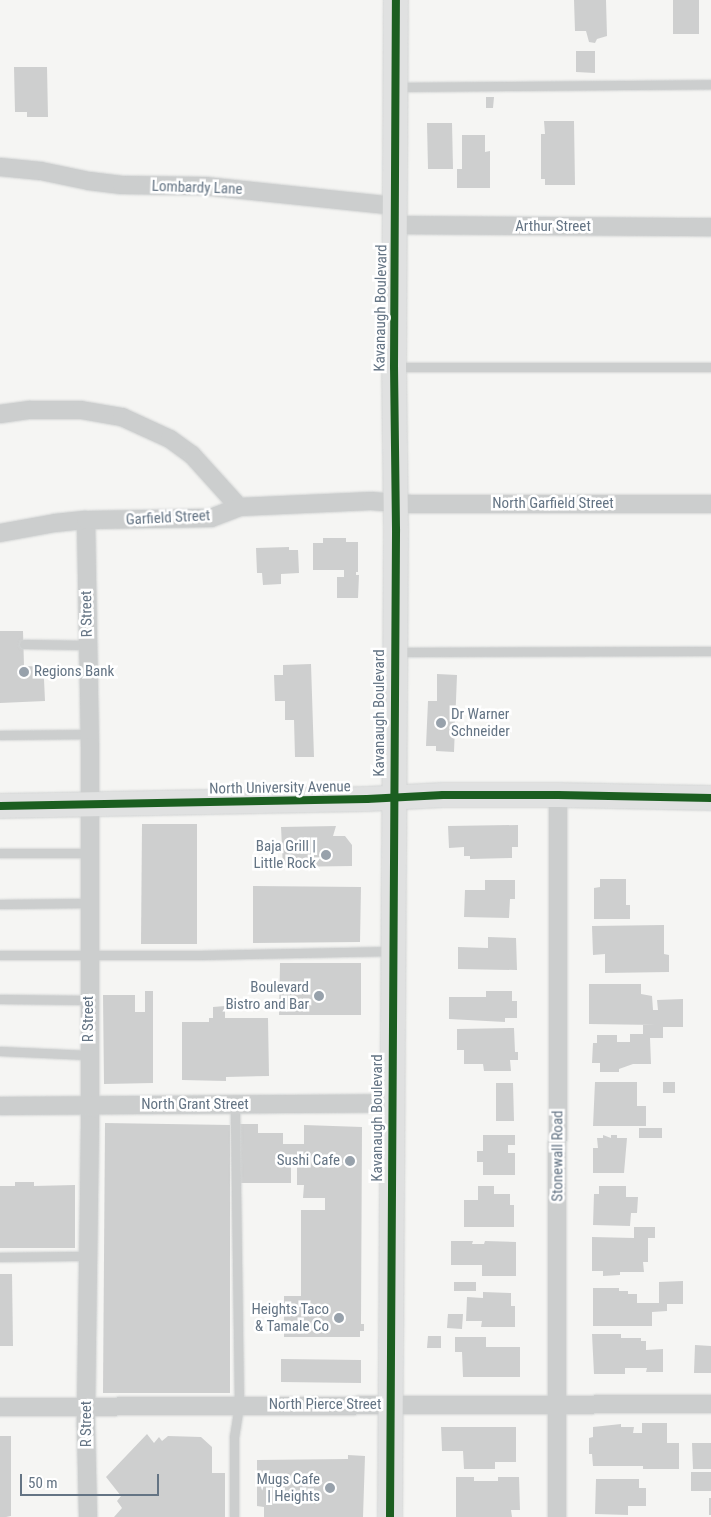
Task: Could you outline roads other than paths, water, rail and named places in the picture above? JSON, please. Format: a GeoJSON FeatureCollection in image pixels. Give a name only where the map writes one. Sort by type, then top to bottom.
{"type":"FeatureCollection","features":[{"type":"Feature","properties":{"kind":"street","name":"Kavanaugh Boulevard"},"geometry":{"type":"LineString","coordinates":[[390,1517],[396,0]]}},
{"type":"Feature","properties":{"kind":"street","name":"Lombardy Lane"},"geometry":{"type":"LineString","coordinates":[[0,167],[41,171],[122,185],[235,188],[395,216]]}},
{"type":"Feature","properties":{"kind":"street","name":"Arthur Street"},"geometry":{"type":"LineString","coordinates":[[395,216],[711,227]]}},
{"type":"Feature","properties":{"kind":"street"},"geometry":{"type":"LineString","coordinates":[[0,414],[30,410],[81,410],[122,417],[163,435],[192,455],[239,507]]}},
{"type":"Feature","properties":{"kind":"street","name":"Garfield Street"},"geometry":{"type":"LineString","coordinates":[[0,533],[86,520],[210,518],[239,507],[371,501],[395,503]]}},
{"type":"Feature","properties":{"kind":"street","name":"North Garfield Street"},"geometry":{"type":"LineString","coordinates":[[395,503],[711,504]]}},
{"type":"Feature","properties":{"kind":"street","name":"R Street"},"geometry":{"type":"LineString","coordinates":[[86,520],[90,734],[86,1406],[88,1517]]}},
{"type":"Feature","properties":{"kind":"street","name":"North University Avenue"},"geometry":{"type":"LineString","coordinates":[[0,806],[393,798],[442,795],[711,798]]}},
{"type":"Feature","properties":{"kind":"street","name":"Stonewall Road"},"geometry":{"type":"LineString","coordinates":[[557,1517],[558,795]]}},
{"type":"Feature","properties":{"kind":"street","name":"North Grant Street"},"geometry":{"type":"LineString","coordinates":[[0,1106],[235,1106],[391,1103]]}},
{"type":"Feature","properties":{"kind":"street","name":"North Pierce Street"},"geometry":{"type":"LineString","coordinates":[[0,1407],[239,1404],[711,1404]]}},
{"type":"Feature","properties":{"kind":"lane"},"geometry":{"type":"LineString","coordinates":[[396,87],[711,84]]}},
{"type":"Feature","properties":{"kind":"lane"},"geometry":{"type":"LineString","coordinates":[[394,367],[711,367]]}},
{"type":"Feature","properties":{"kind":"lane"},"geometry":{"type":"LineString","coordinates":[[24,644],[88,645]]}},
{"type":"Feature","properties":{"kind":"lane"},"geometry":{"type":"LineString","coordinates":[[393,652],[711,651]]}},
{"type":"Feature","properties":{"kind":"lane"},"geometry":{"type":"LineString","coordinates":[[0,735],[90,734]]}},
{"type":"Feature","properties":{"kind":"lane"},"geometry":{"type":"LineString","coordinates":[[0,853],[89,853]]}},
{"type":"Feature","properties":{"kind":"lane"},"geometry":{"type":"LineString","coordinates":[[0,904],[89,903]]}},
{"type":"Feature","properties":{"kind":"lane"},"geometry":{"type":"LineString","coordinates":[[0,955],[200,955],[393,952]]}},
{"type":"Feature","properties":{"kind":"lane"},"geometry":{"type":"LineString","coordinates":[[0,999],[89,1000]]}},
{"type":"Feature","properties":{"kind":"lane"},"geometry":{"type":"LineString","coordinates":[[0,1051],[88,1054]]}},
{"type":"Feature","properties":{"kind":"lane"},"geometry":{"type":"LineString","coordinates":[[234,1517],[234,1437],[239,1404],[235,1106]]}},
{"type":"Feature","properties":{"kind":"lane"},"geometry":{"type":"LineString","coordinates":[[0,1257],[88,1256]]}},
{"type":"Feature","properties":{"kind":"place","name":"Regions Bank"},"geometry":{"type":"Point","coordinates":[24,672]}},
{"type":"Feature","properties":{"kind":"place","name":"Dr Warner Schneider"},"geometry":{"type":"Point","coordinates":[441,723]}},
{"type":"Feature","properties":{"kind":"place","name":"Baja Grill | Little Rock"},"geometry":{"type":"Point","coordinates":[326,855]}},
{"type":"Feature","properties":{"kind":"place","name":"Boulevard Bistro and Bar"},"geometry":{"type":"Point","coordinates":[319,996]}},
{"type":"Feature","properties":{"kind":"place","name":"Sushi Cafe"},"geometry":{"type":"Point","coordinates":[350,1161]}},
{"type":"Feature","properties":{"kind":"place","name":"Heights Taco & Tamale Co"},"geometry":{"type":"Point","coordinates":[339,1318]}},
{"type":"Feature","properties":{"kind":"place","name":"Mugs Cafe | Heights"},"geometry":{"type":"Point","coordinates":[330,1488]}}]}
